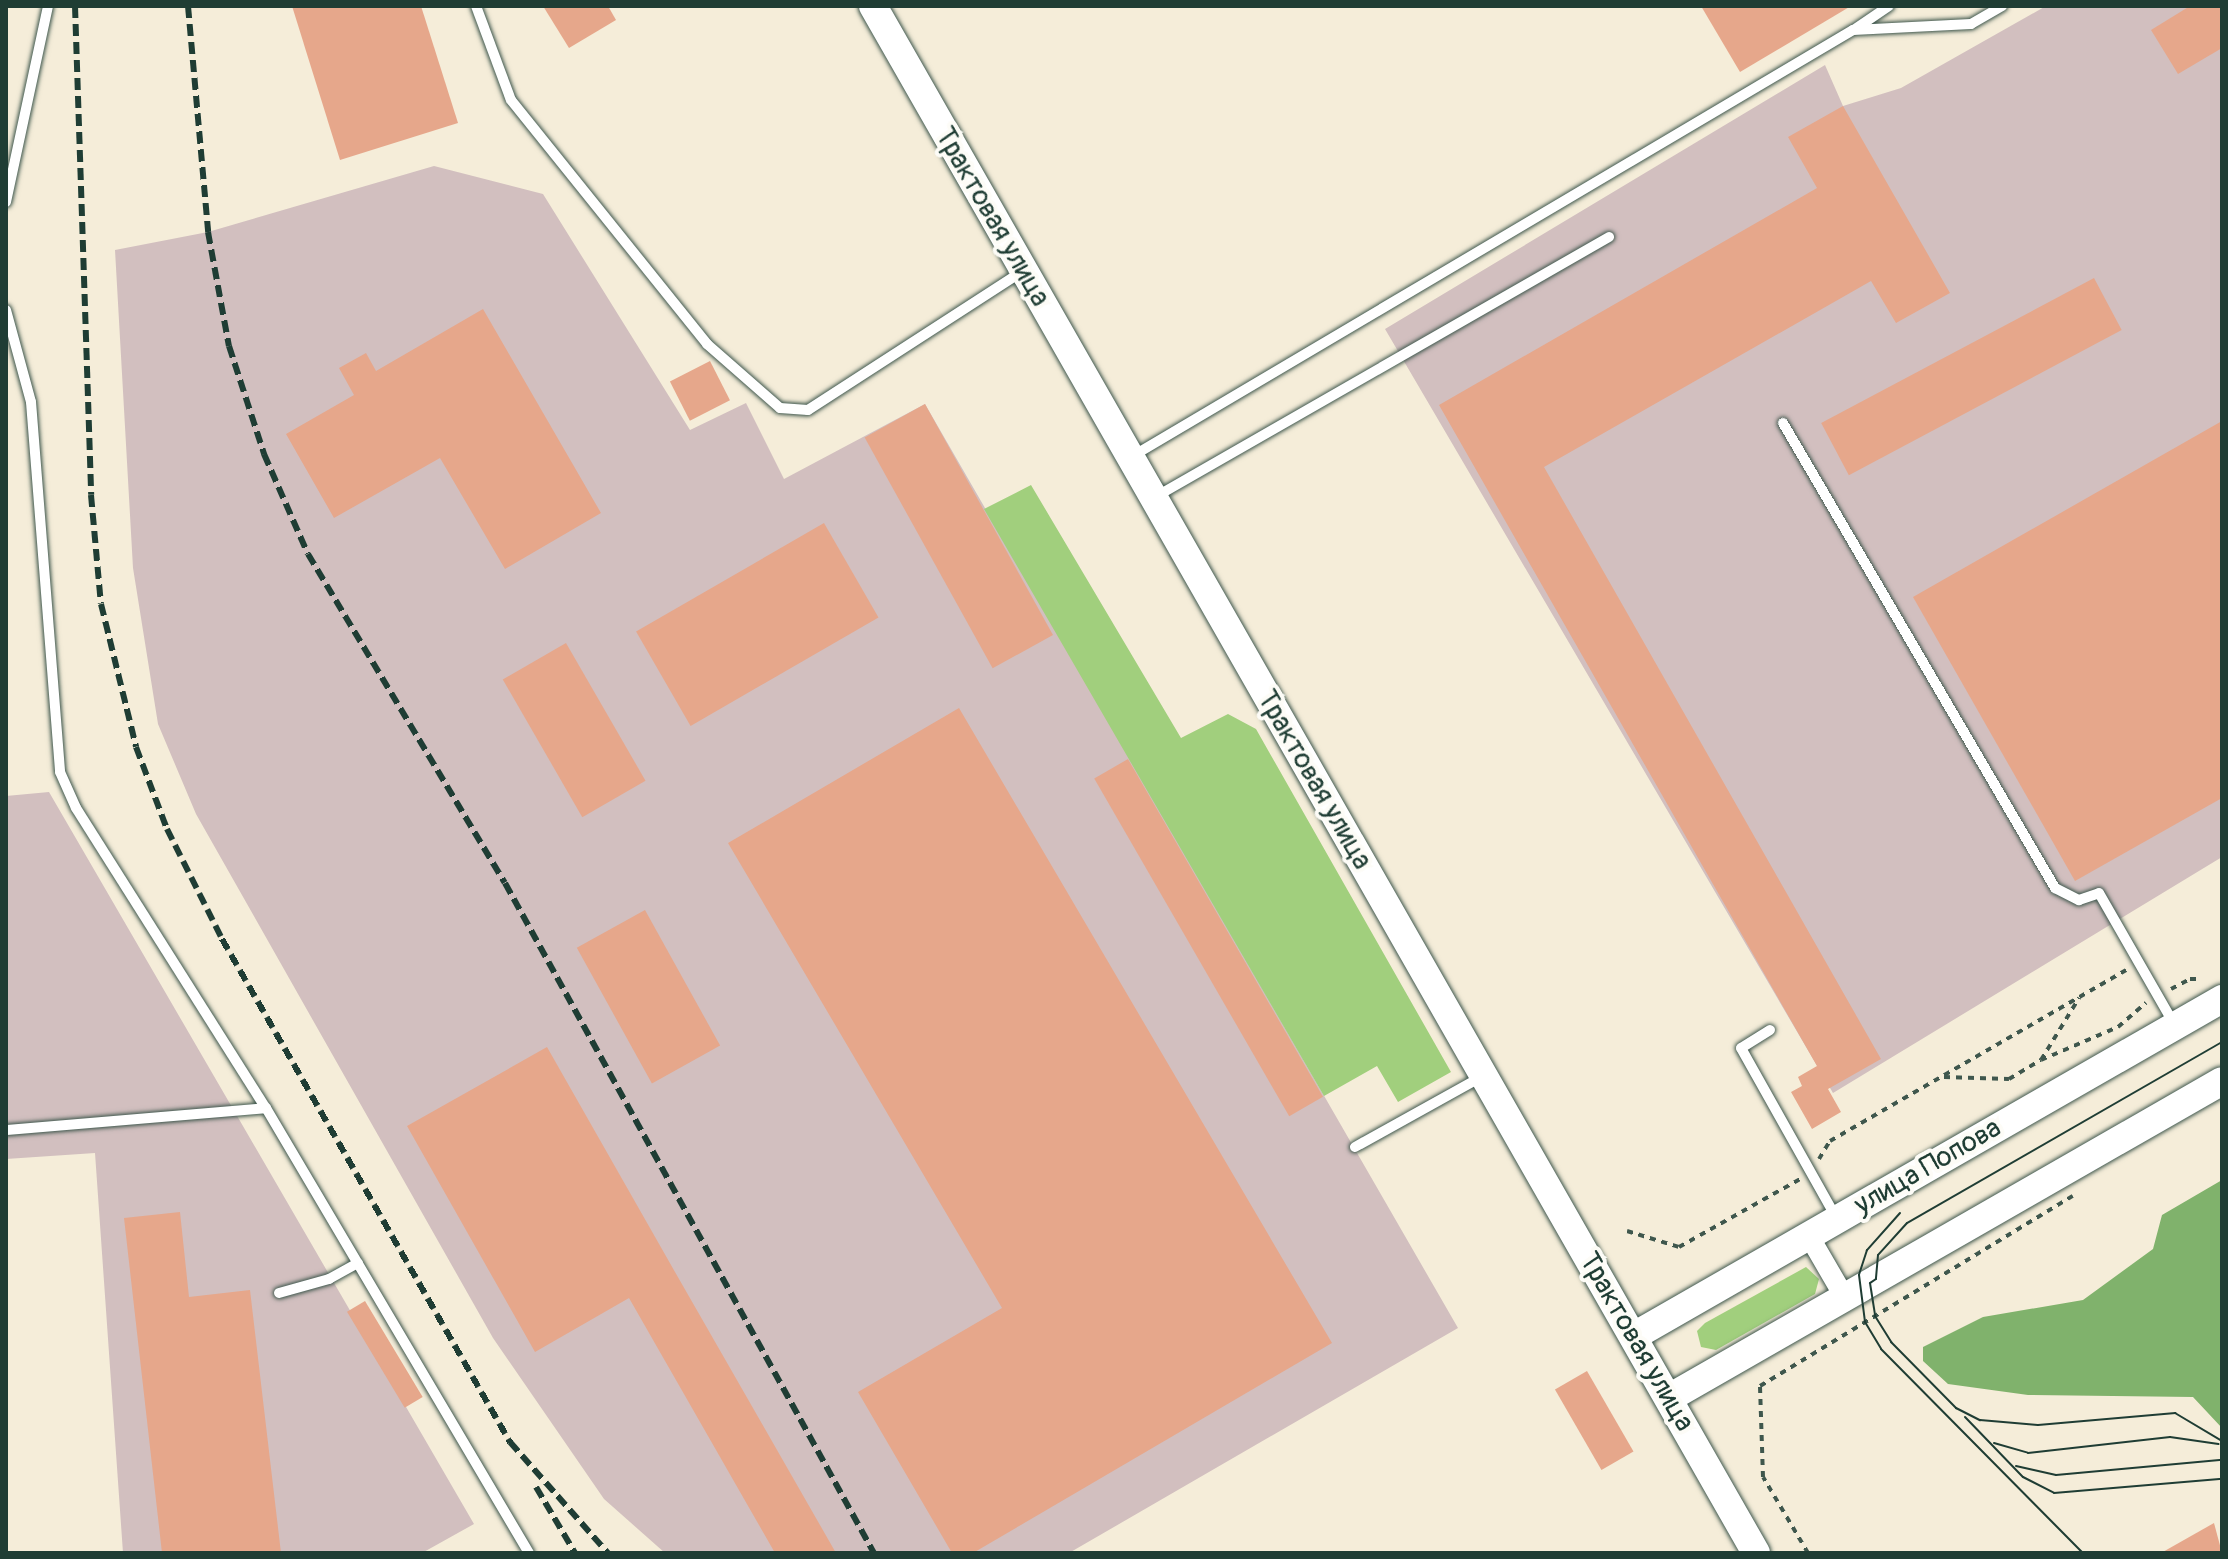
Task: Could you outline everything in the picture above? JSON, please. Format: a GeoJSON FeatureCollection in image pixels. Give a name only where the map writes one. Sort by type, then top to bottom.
{"type":"FeatureCollection","features":[{"type":"Feature","properties":{"kind":"main road","name":"Трактовая улица"},"geometry":{"type":"LineString","coordinates":[[873,6],[1756,1553]]}},
{"type":"Feature","properties":{"kind":"main road","name":"улица Попова"},"geometry":{"type":"LineString","coordinates":[[1634,1336],[2175,1025],[2212,989]]}},
{"type":"Feature","properties":{"kind":"main road"},"geometry":{"type":"LineString","coordinates":[[1669,1398],[2222,1081]]}},
{"type":"Feature","properties":{"kind":"street"},"geometry":{"type":"LineString","coordinates":[[1809,1236],[1845,1298]]}},
{"type":"Feature","properties":{"kind":"lane"},"geometry":{"type":"LineString","coordinates":[[6,202],[48,6]]}},
{"type":"Feature","properties":{"kind":"lane"},"geometry":{"type":"LineString","coordinates":[[476,6],[511,100],[707,344],[780,408],[808,410],[1023,271]]}},
{"type":"Feature","properties":{"kind":"lane"},"geometry":{"type":"LineString","coordinates":[[1129,458],[1889,6]]}},
{"type":"Feature","properties":{"kind":"lane"},"geometry":{"type":"LineString","coordinates":[[1853,30],[1971,24],[2002,6]]}},
{"type":"Feature","properties":{"kind":"lane"},"geometry":{"type":"LineString","coordinates":[[1152,499],[1609,237]]}},
{"type":"Feature","properties":{"kind":"lane"},"geometry":{"type":"LineString","coordinates":[[6,310],[31,402],[60,772],[76,808],[266,1108],[529,1553]]}},
{"type":"Feature","properties":{"kind":"lane"},"geometry":{"type":"LineString","coordinates":[[1783,423],[2055,888],[2079,900],[2099,893],[2175,1025]]}},
{"type":"Feature","properties":{"kind":"lane"},"geometry":{"type":"LineString","coordinates":[[1770,1030],[1741,1048],[1837,1219]]}},
{"type":"Feature","properties":{"kind":"lane"},"geometry":{"type":"LineString","coordinates":[[1355,1147],[1483,1075]]}},
{"type":"Feature","properties":{"kind":"lane"},"geometry":{"type":"LineString","coordinates":[[6,1130],[266,1108]]}},
{"type":"Feature","properties":{"kind":"lane"},"geometry":{"type":"LineString","coordinates":[[279,1293],[329,1279],[358,1263]]}},
{"type":"Feature","properties":{"kind":"path"},"geometry":{"type":"LineString","coordinates":[[1627,1231],[1679,1247],[1811,1173],[1830,1141],[2139,963]]}},
{"type":"Feature","properties":{"kind":"path"},"geometry":{"type":"LineString","coordinates":[[1942,1076],[2009,1079],[2041,1060],[2118,1027],[2158,997],[2190,979],[2212,989]]}},
{"type":"Feature","properties":{"kind":"path"},"geometry":{"type":"LineString","coordinates":[[2041,1060],[2079,998]]}},
{"type":"Feature","properties":{"kind":"path"},"geometry":{"type":"LineString","coordinates":[[1808,1553],[1763,1477],[1760,1386],[2075,1195]]}},
{"type":"Feature","properties":{"kind":"shaded area"},"geometry":{"type":"Polygon","coordinates":[[[2046,6],[2222,6],[2222,857],[1833,1093],[1385,329],[1825,65],[1843,106],[1901,88],[2046,6]]]}},
{"type":"Feature","properties":{"kind":"shaded area"},"geometry":{"type":"Polygon","coordinates":[[[434,166],[543,194],[690,430],[746,403],[784,479],[925,404],[1458,1328],[1069,1553],[665,1553],[604,1499],[493,1338],[196,814],[158,724],[133,568],[115,250],[208,232],[434,166]]]}},
{"type":"Feature","properties":{"kind":"shaded area"},"geometry":{"type":"Polygon","coordinates":[[[49,792],[474,1524],[422,1553],[123,1553],[95,1153],[6,1159],[6,796],[49,792]]]}},
{"type":"Feature","properties":{"kind":"green space"},"geometry":{"type":"Polygon","coordinates":[[[1031,485],[1181,738],[1228,714],[1256,729],[1451,1072],[1398,1102],[1377,1066],[1324,1096],[984,509],[1031,485]]]}},
{"type":"Feature","properties":{"kind":"green space"},"geometry":{"type":"Polygon","coordinates":[[[2222,1180],[2222,1428],[2193,1397],[2028,1395],[1948,1384],[1923,1361],[1923,1347],[1983,1317],[2083,1300],[2153,1249],[2162,1215],[2222,1180]]]}},
{"type":"Feature","properties":{"kind":"green space"},"geometry":{"type":"Polygon","coordinates":[[[1806,1267],[1819,1279],[1815,1294],[1716,1350],[1701,1347],[1697,1331],[1705,1323],[1806,1267]]]}},
{"type":"Feature","properties":{"kind":"building"},"geometry":{"type":"Polygon","coordinates":[[[292,6],[421,6],[458,123],[340,160],[292,6]]]}},
{"type":"Feature","properties":{"kind":"building"},"geometry":{"type":"Polygon","coordinates":[[[543,6],[608,6],[616,20],[569,48],[543,6]]]}},
{"type":"Feature","properties":{"kind":"building"},"geometry":{"type":"Polygon","coordinates":[[[1701,6],[1851,6],[1740,72],[1701,6]]]}},
{"type":"Feature","properties":{"kind":"building"},"geometry":{"type":"Polygon","coordinates":[[[2190,6],[2222,6],[2222,48],[2178,74],[2151,30],[2190,6]]]}},
{"type":"Feature","properties":{"kind":"building"},"geometry":{"type":"Polygon","coordinates":[[[1843,106],[1950,293],[1896,323],[1871,281],[1544,467],[1881,1059],[1828,1089],[1841,1112],[1812,1129],[1791,1092],[1802,1086],[1798,1077],[1817,1066],[1439,405],[1817,188],[1788,137],[1843,106]]]}},
{"type":"Feature","properties":{"kind":"building"},"geometry":{"type":"Polygon","coordinates":[[[2094,278],[2122,330],[1849,475],[1821,423],[2094,278]]]}},
{"type":"Feature","properties":{"kind":"building"},"geometry":{"type":"Polygon","coordinates":[[[483,309],[601,513],[505,569],[440,458],[334,518],[286,434],[354,395],[339,368],[366,353],[376,371],[483,309]]]}},
{"type":"Feature","properties":{"kind":"building"},"geometry":{"type":"Polygon","coordinates":[[[710,361],[730,400],[690,421],[670,381],[710,361]]]}},
{"type":"Feature","properties":{"kind":"building"},"geometry":{"type":"Polygon","coordinates":[[[925,404],[1053,635],[993,668],[865,437],[925,404]]]}},
{"type":"Feature","properties":{"kind":"building"},"geometry":{"type":"Polygon","coordinates":[[[2222,421],[2222,798],[2075,881],[1913,597],[2222,421]]]}},
{"type":"Feature","properties":{"kind":"building"},"geometry":{"type":"Polygon","coordinates":[[[824,523],[878,617],[691,726],[636,632],[824,523]]]}},
{"type":"Feature","properties":{"kind":"building"},"geometry":{"type":"Polygon","coordinates":[[[566,643],[646,781],[582,817],[503,680],[566,643]]]}},
{"type":"Feature","properties":{"kind":"building"},"geometry":{"type":"Polygon","coordinates":[[[959,708],[1332,1343],[973,1553],[952,1553],[858,1392],[1002,1308],[728,843],[959,708]]]}},
{"type":"Feature","properties":{"kind":"building"},"geometry":{"type":"Polygon","coordinates":[[[1128,759],[1323,1097],[1289,1116],[1094,778],[1128,759]]]}},
{"type":"Feature","properties":{"kind":"building"},"geometry":{"type":"Polygon","coordinates":[[[645,910],[720,1046],[652,1083],[577,948],[645,910]]]}},
{"type":"Feature","properties":{"kind":"building"},"geometry":{"type":"Polygon","coordinates":[[[547,1047],[836,1553],[775,1553],[629,1298],[535,1352],[407,1126],[547,1047]]]}},
{"type":"Feature","properties":{"kind":"building"},"geometry":{"type":"Polygon","coordinates":[[[180,1212],[189,1297],[250,1290],[281,1553],[162,1553],[124,1218],[180,1212]]]}},
{"type":"Feature","properties":{"kind":"building"},"geometry":{"type":"Polygon","coordinates":[[[365,1301],[423,1397],[405,1408],[347,1312],[365,1301]]]}},
{"type":"Feature","properties":{"kind":"building"},"geometry":{"type":"Polygon","coordinates":[[[1587,1371],[1634,1452],[1601,1470],[1555,1390],[1587,1371]]]}},
{"type":"Feature","properties":{"kind":"building"},"geometry":{"type":"Polygon","coordinates":[[[2214,1523],[2222,1553],[2161,1553],[2214,1523]]]}},
{"type":"Feature","properties":{"kind":"tram line"},"geometry":{"type":"LineString","coordinates":[[2222,1042],[1907,1223],[1878,1255],[1876,1279],[1870,1283],[1875,1316],[1891,1342],[1956,1408],[1980,1420],[2038,1425],[2175,1413],[2222,1441]]}},
{"type":"Feature","properties":{"kind":"tram line"},"geometry":{"type":"LineString","coordinates":[[1900,1213],[1867,1250],[1859,1275],[1865,1322],[1881,1349],[2083,1553]]}},
{"type":"Feature","properties":{"kind":"tram line"},"geometry":{"type":"LineString","coordinates":[[1965,1417],[2023,1477],[2054,1493],[2222,1479]]}},
{"type":"Feature","properties":{"kind":"tram line"},"geometry":{"type":"LineString","coordinates":[[1994,1443],[2028,1453],[2170,1437],[2218,1444]]}},
{"type":"Feature","properties":{"kind":"tram line"},"geometry":{"type":"LineString","coordinates":[[2016,1466],[2056,1475],[2222,1460]]}},
{"type":"Feature","properties":{"kind":"railway"},"geometry":{"type":"LineString","coordinates":[[75,6],[91,495],[101,604],[136,747],[167,829],[222,939],[510,1442],[608,1553]]}},
{"type":"Feature","properties":{"kind":"railway"},"geometry":{"type":"LineString","coordinates":[[188,6],[208,232],[229,346],[264,454],[308,554],[505,883],[874,1553]]}},
{"type":"Feature","properties":{"kind":"railway"},"geometry":{"type":"LineString","coordinates":[[536,1487],[575,1553]]}}]}
